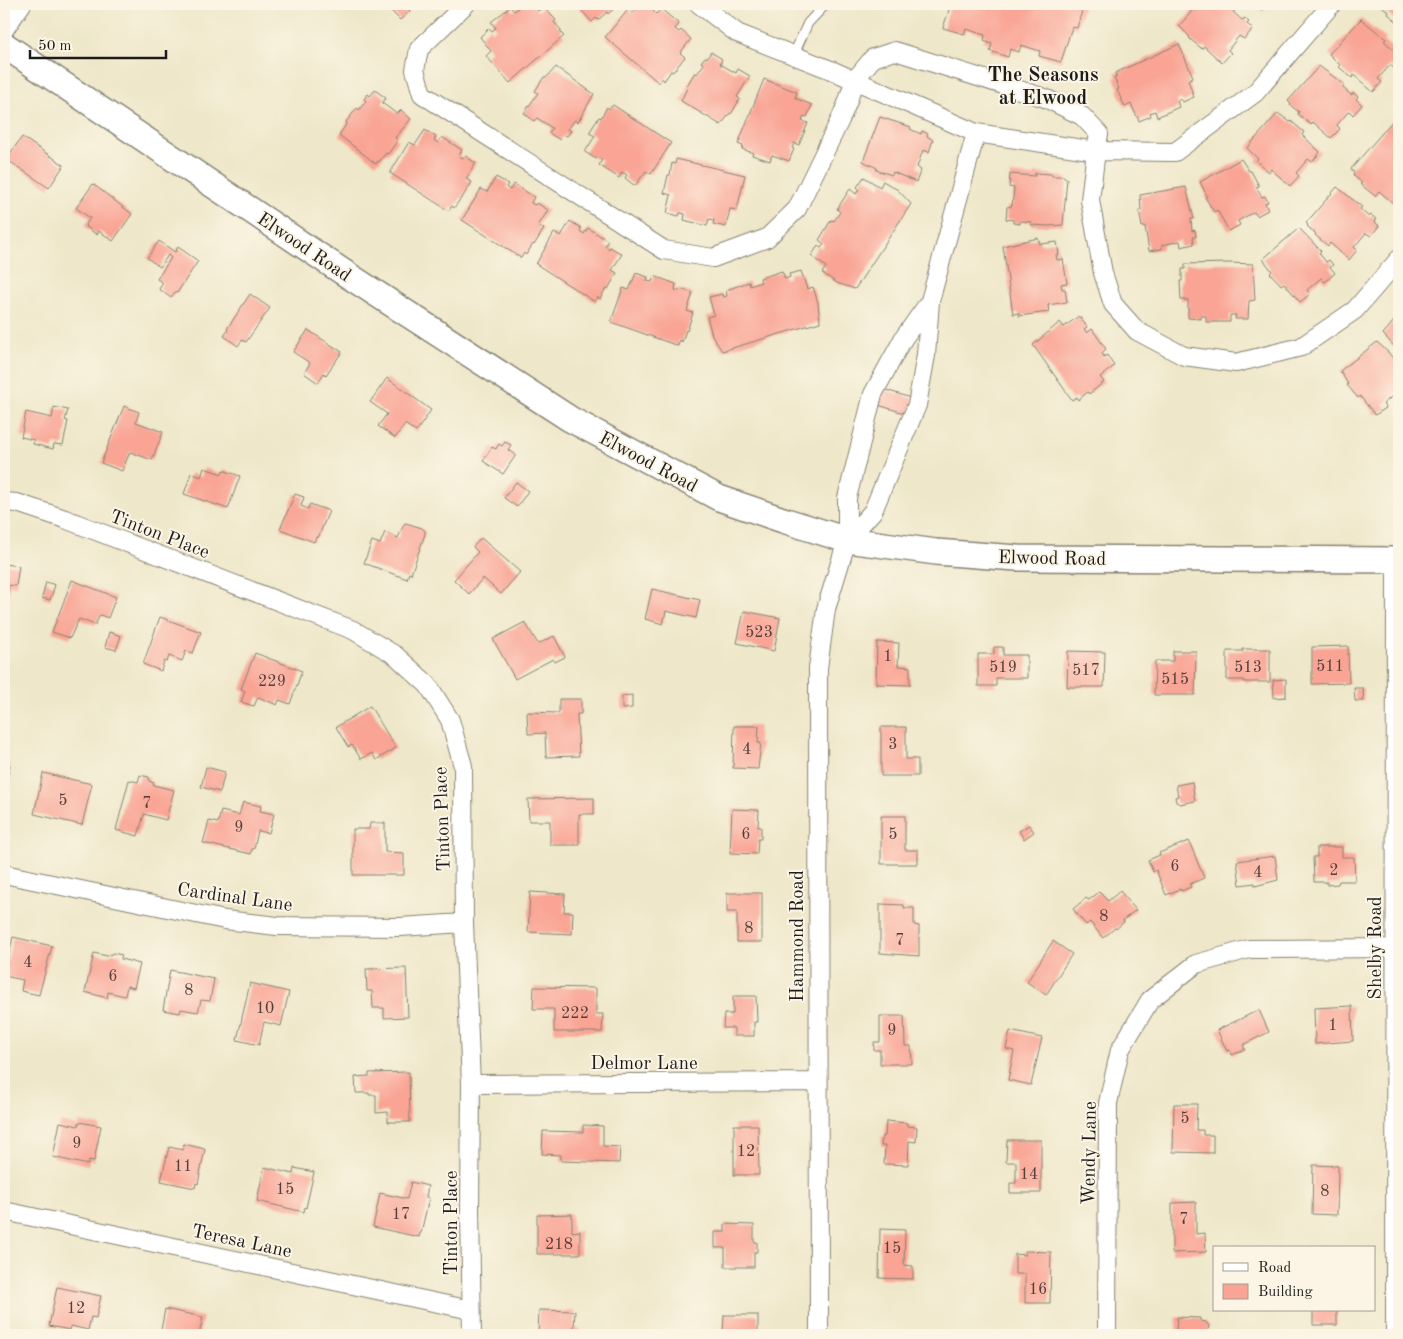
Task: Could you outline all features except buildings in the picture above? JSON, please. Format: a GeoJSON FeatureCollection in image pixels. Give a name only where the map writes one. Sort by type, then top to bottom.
{"type":"FeatureCollection","features":[{"type":"Feature","properties":{"kind":"main road","name":"Elwood Road"},"geometry":{"type":"LineString","coordinates":[[4,45],[343,272],[570,419],[719,498],[847,540],[936,552],[1017,558],[1398,560]]}},
{"type":"Feature","properties":{"kind":"street"},"geometry":{"type":"LineString","coordinates":[[4,30],[22,4]]}},
{"type":"Feature","properties":{"kind":"street"},"geometry":{"type":"LineString","coordinates":[[466,4],[419,50],[415,70],[422,94],[664,250],[713,258],[767,238],[797,209],[840,120],[854,80],[873,58],[895,50],[1045,98],[1082,116],[1099,134],[1090,200],[1103,273],[1113,304],[1137,331],[1184,356],[1236,363],[1301,347],[1355,310],[1399,258]]}},
{"type":"Feature","properties":{"kind":"street"},"geometry":{"type":"LineString","coordinates":[[699,4],[737,33],[854,80],[976,133],[1096,151],[1175,152],[1255,93],[1332,4]]}},
{"type":"Feature","properties":{"kind":"street"},"geometry":{"type":"LineString","coordinates":[[847,540],[873,511],[917,404],[926,355],[930,301],[976,133]]}},
{"type":"Feature","properties":{"kind":"street"},"geometry":{"type":"LineString","coordinates":[[847,540],[847,498],[873,394],[903,339],[930,301]]}},
{"type":"Feature","properties":{"kind":"street","name":"Tinton Place"},"geometry":{"type":"LineString","coordinates":[[4,502],[17,503],[65,519],[353,630],[395,655],[428,685],[450,720],[462,766],[464,923],[471,1084],[472,1335]]}},
{"type":"Feature","properties":{"kind":"street","name":"Hammond Road"},"geometry":{"type":"LineString","coordinates":[[818,1335],[818,668],[826,609],[847,540]]}},
{"type":"Feature","properties":{"kind":"street","name":"Shelby Road"},"geometry":{"type":"LineString","coordinates":[[1395,1335],[1398,560]]}},
{"type":"Feature","properties":{"kind":"street","name":"Cardinal Lane"},"geometry":{"type":"LineString","coordinates":[[4,874],[225,920],[277,926],[400,927],[464,923]]}},
{"type":"Feature","properties":{"kind":"street","name":"Wendy Lane"},"geometry":{"type":"LineString","coordinates":[[1107,1335],[1108,1103],[1120,1050],[1150,1000],[1196,964],[1249,949],[1395,948]]}},
{"type":"Feature","properties":{"kind":"street","name":"Delmor Lane"},"geometry":{"type":"LineString","coordinates":[[471,1084],[817,1082]]}},
{"type":"Feature","properties":{"kind":"street","name":"Teresa Lane"},"geometry":{"type":"LineString","coordinates":[[4,1211],[471,1310]]}},
{"type":"Feature","properties":{"kind":"lane"},"geometry":{"type":"LineString","coordinates":[[793,56],[808,23],[826,4]]}},
{"type":"Feature","properties":{"kind":"district","name":"The Seasons at Elwood"},"geometry":{"type":"Point","coordinates":[1043,86]}}]}
